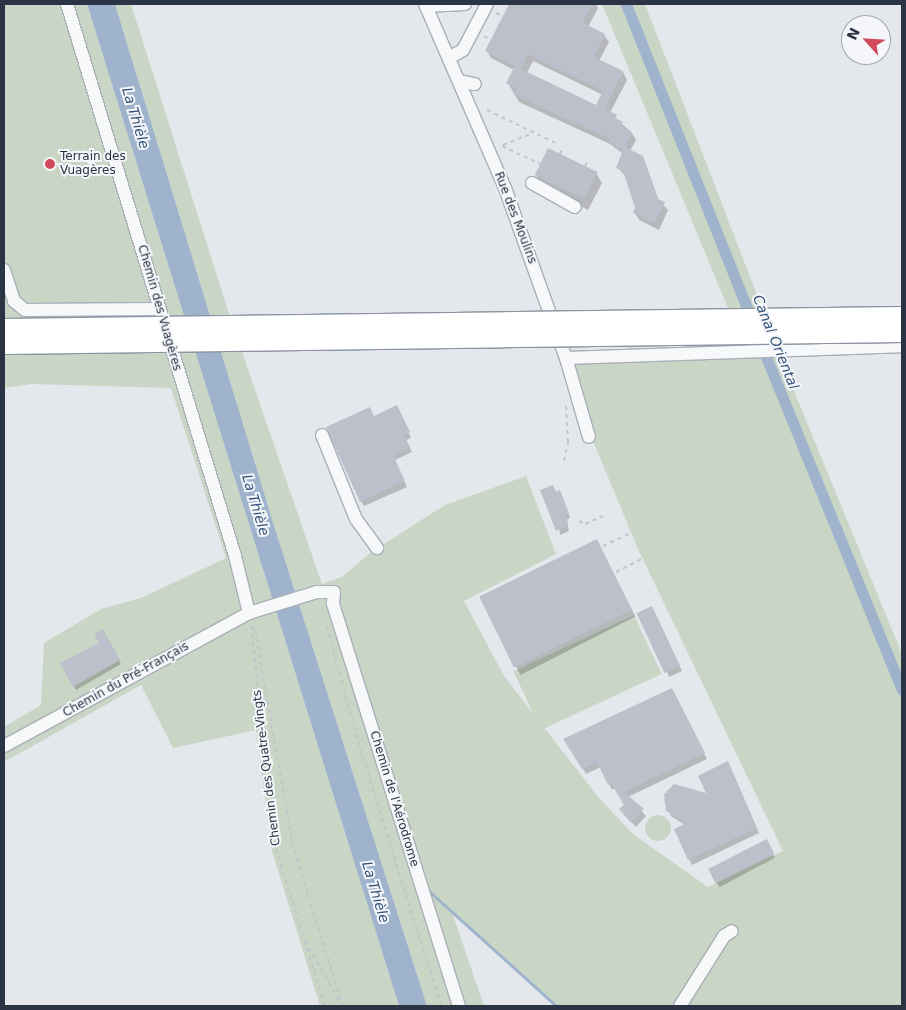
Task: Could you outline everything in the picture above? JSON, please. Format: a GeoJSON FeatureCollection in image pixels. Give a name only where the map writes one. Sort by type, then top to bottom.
{"type":"FeatureCollection","features":[{"type":"Feature","properties":{"kind":"highway"},"geometry":{"type":"LineString","coordinates":[[4,328],[902,316]]}},
{"type":"Feature","properties":{"kind":"highway"},"geometry":{"type":"LineString","coordinates":[[4,344],[902,332]]}},
{"type":"Feature","properties":{"kind":"street","name":"Chemin des Vuagères"},"geometry":{"type":"LineString","coordinates":[[67,4],[252,616]]}},
{"type":"Feature","properties":{"kind":"street"},"geometry":{"type":"LineString","coordinates":[[426,5],[464,4]]}},
{"type":"Feature","properties":{"kind":"street"},"geometry":{"type":"LineString","coordinates":[[449,58],[463,50],[487,4]]}},
{"type":"Feature","properties":{"kind":"street","name":"Rue des Moulins"},"geometry":{"type":"LineString","coordinates":[[426,5],[505,188],[566,358],[589,437]]}},
{"type":"Feature","properties":{"kind":"street"},"geometry":{"type":"LineString","coordinates":[[459,81],[475,84]]}},
{"type":"Feature","properties":{"kind":"street"},"geometry":{"type":"LineString","coordinates":[[532,183],[575,207]]}},
{"type":"Feature","properties":{"kind":"street"},"geometry":{"type":"LineString","coordinates":[[4,270],[14,301],[25,310],[160,309]]}},
{"type":"Feature","properties":{"kind":"street"},"geometry":{"type":"LineString","coordinates":[[566,358],[749,349],[902,346]]}},
{"type":"Feature","properties":{"kind":"street"},"geometry":{"type":"LineString","coordinates":[[322,435],[356,518],[378,548]]}},
{"type":"Feature","properties":{"kind":"street","name":"Chemin du Pré-Français"},"geometry":{"type":"LineString","coordinates":[[4,746],[252,616],[317,592],[334,592]]}},
{"type":"Feature","properties":{"kind":"street","name":"Chemin de l'Aérodrome"},"geometry":{"type":"LineString","coordinates":[[334,592],[333,604],[459,1006]]}},
{"type":"Feature","properties":{"kind":"street"},"geometry":{"type":"LineString","coordinates":[[680,1006],[724,936],[732,931]]}},
{"type":"Feature","properties":{"kind":"path"},"geometry":{"type":"LineString","coordinates":[[496,13],[503,16]]}},
{"type":"Feature","properties":{"kind":"path"},"geometry":{"type":"LineString","coordinates":[[484,36],[491,40]]}},
{"type":"Feature","properties":{"kind":"path"},"geometry":{"type":"LineString","coordinates":[[487,110],[556,143]]}},
{"type":"Feature","properties":{"kind":"path"},"geometry":{"type":"LineString","coordinates":[[533,133],[502,146],[540,164]]}},
{"type":"Feature","properties":{"kind":"path"},"geometry":{"type":"LineString","coordinates":[[560,154],[563,146]]}},
{"type":"Feature","properties":{"kind":"path"},"geometry":{"type":"LineString","coordinates":[[585,166],[588,159]]}},
{"type":"Feature","properties":{"kind":"path"},"geometry":{"type":"LineString","coordinates":[[564,461],[568,442],[566,403]]}},
{"type":"Feature","properties":{"kind":"path"},"geometry":{"type":"LineString","coordinates":[[579,521],[585,524],[605,515]]}},
{"type":"Feature","properties":{"kind":"path"},"geometry":{"type":"LineString","coordinates":[[603,546],[631,533]]}},
{"type":"Feature","properties":{"kind":"path"},"geometry":{"type":"LineString","coordinates":[[616,572],[642,559]]}},
{"type":"Feature","properties":{"kind":"path"},"geometry":{"type":"LineString","coordinates":[[252,616],[292,843],[342,1006]]}},
{"type":"Feature","properties":{"kind":"path","name":"Chemin des Quatre-Vingts"},"geometry":{"type":"LineString","coordinates":[[252,616],[276,848],[324,1006]]}},
{"type":"Feature","properties":{"kind":"path"},"geometry":{"type":"LineString","coordinates":[[326,618],[329,644],[441,1006]]}},
{"type":"Feature","properties":{"kind":"path"},"geometry":{"type":"LineString","coordinates":[[303,936],[342,1006]]}},
{"type":"Feature","properties":{"kind":"green space"},"geometry":{"type":"Polygon","coordinates":[[[4,4],[87,4],[399,1006],[320,1006],[272,851],[256,730],[173,748],[141,685],[4,762],[4,727],[41,705],[44,643],[101,609],[141,598],[226,558],[171,388],[32,384],[4,388],[4,4]]]}},
{"type":"Feature","properties":{"kind":"green space"},"geometry":{"type":"Polygon","coordinates":[[[115,4],[131,4],[231,320],[322,584],[342,577],[370,553],[445,505],[526,476],[556,554],[464,601],[504,676],[599,798],[633,834],[708,887],[783,851],[638,549],[593,441],[566,358],[745,349],[602,4],[645,4],[792,386],[902,654],[902,1006],[556,1006],[453,915],[484,1006],[427,1006],[276,532],[115,4]]]}},
{"type":"Feature","properties":{"kind":"green space"},"geometry":{"type":"Polygon","coordinates":[[[634,615],[661,674],[541,730],[513,671],[634,615]]]}},
{"type":"Feature","properties":{"kind":"green space"},"geometry":{"type":"Polygon","coordinates":[[[658,815],[667,819],[671,828],[667,837],[658,841],[649,837],[645,828],[649,819],[658,815]]]}},
{"type":"Feature","properties":{"kind":"water","name":"La Thièle"},"geometry":{"type":"Polygon","coordinates":[[[87,4],[115,4],[276,532],[427,1006],[399,1006],[87,4]]]}},
{"type":"Feature","properties":{"kind":"building"},"geometry":{"type":"Polygon","coordinates":[[[509,4],[592,4],[583,23],[605,34],[594,57],[623,71],[605,109],[617,115],[615,118],[623,122],[621,126],[632,132],[625,147],[643,156],[658,199],[665,202],[655,223],[633,213],[635,208],[623,171],[616,168],[623,150],[608,142],[610,139],[513,94],[516,88],[506,83],[515,66],[485,51],[509,4]],[[528,54],[521,69],[596,105],[603,91],[528,54]]]}},
{"type":"Feature","properties":{"kind":"building"},"geometry":{"type":"Polygon","coordinates":[[[548,148],[597,172],[584,199],[535,175],[548,148]]]}},
{"type":"Feature","properties":{"kind":"building"},"geometry":{"type":"Polygon","coordinates":[[[397,405],[410,432],[404,435],[410,447],[393,455],[405,481],[360,502],[326,427],[370,407],[374,416],[397,405]]]}},
{"type":"Feature","properties":{"kind":"building"},"geometry":{"type":"Polygon","coordinates":[[[553,485],[556,492],[560,490],[569,513],[566,515],[567,526],[556,531],[540,490],[553,485]]]}},
{"type":"Feature","properties":{"kind":"building"},"geometry":{"type":"Polygon","coordinates":[[[597,539],[632,610],[514,667],[479,596],[597,539]]]}},
{"type":"Feature","properties":{"kind":"building"},"geometry":{"type":"Polygon","coordinates":[[[652,606],[680,666],[664,673],[637,613],[652,606]]]}},
{"type":"Feature","properties":{"kind":"building"},"geometry":{"type":"Polygon","coordinates":[[[103,629],[120,660],[73,687],[60,663],[99,643],[94,634],[103,629]]]}},
{"type":"Feature","properties":{"kind":"building"},"geometry":{"type":"Polygon","coordinates":[[[672,688],[705,753],[624,792],[644,809],[631,823],[619,809],[624,805],[611,783],[608,785],[597,762],[582,769],[563,739],[672,688]]]}},
{"type":"Feature","properties":{"kind":"building"},"geometry":{"type":"Polygon","coordinates":[[[728,761],[757,828],[688,860],[674,829],[687,823],[666,811],[664,794],[674,784],[706,793],[698,776],[728,761]]]}},
{"type":"Feature","properties":{"kind":"building"},"geometry":{"type":"Polygon","coordinates":[[[767,839],[774,853],[715,883],[708,869],[767,839]]]}},
{"type":"Feature","properties":{"kind":"waterway","name":"Canal Oriental"},"geometry":{"type":"LineString","coordinates":[[626,4],[753,323]]}},
{"type":"Feature","properties":{"kind":"waterway","name":"Canal Oriental"},"geometry":{"type":"LineString","coordinates":[[760,342],[902,690]]}},
{"type":"Feature","properties":{"kind":"waterway"},"geometry":{"type":"LineString","coordinates":[[430,892],[556,1006]]}},
{"type":"Feature","properties":{"kind":"place","name":"Terrain des Vuagères"},"geometry":{"type":"Point","coordinates":[50,164]}}]}
